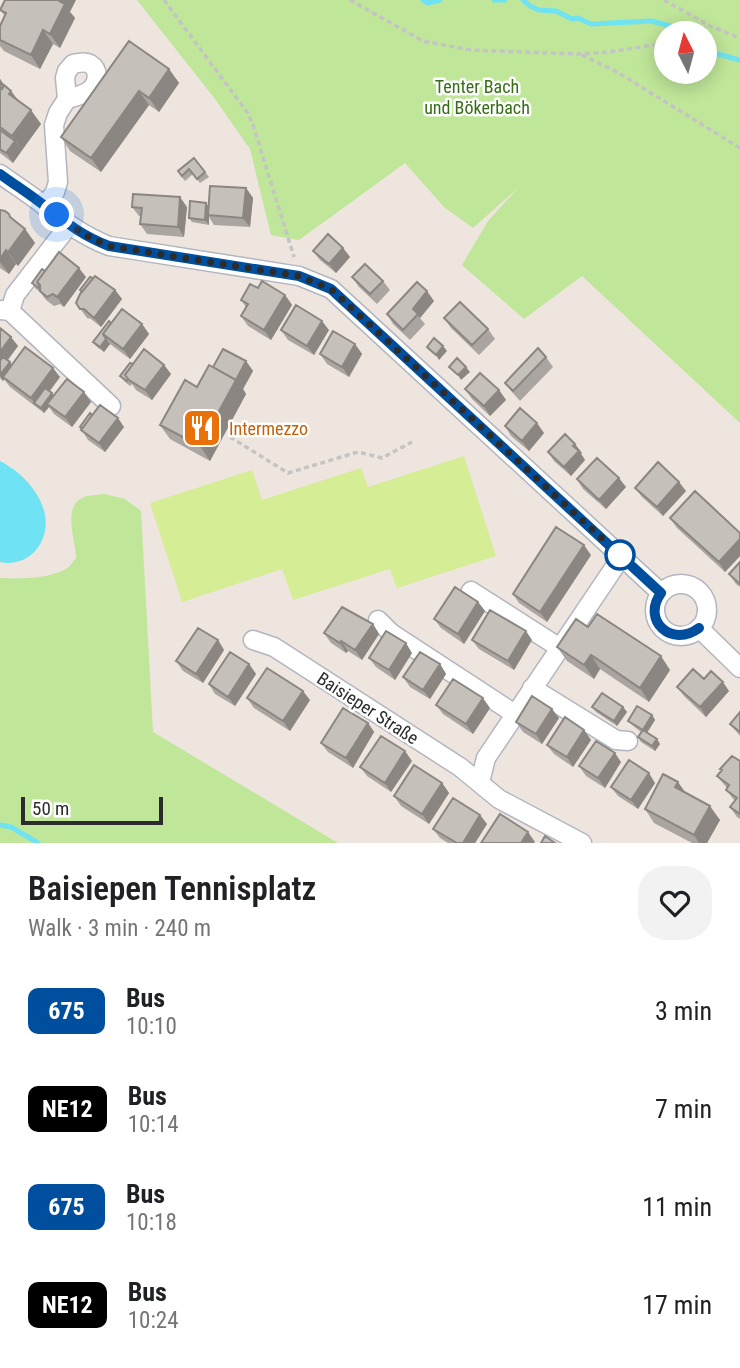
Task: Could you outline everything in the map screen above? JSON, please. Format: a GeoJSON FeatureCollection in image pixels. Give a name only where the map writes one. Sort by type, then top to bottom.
{"type":"FeatureCollection","features":[{"type":"Feature","properties":{"kind":"street"},"geometry":{"type":"LineString","coordinates":[[45,206],[58,183],[54,125],[67,99]]}},
{"type":"Feature","properties":{"kind":"street"},"geometry":{"type":"LineString","coordinates":[[0,174],[69,225],[109,246],[299,276],[338,294],[661,593]]}},
{"type":"Feature","properties":{"kind":"street"},"geometry":{"type":"LineString","coordinates":[[69,225],[5,311],[111,406]]}},
{"type":"Feature","properties":{"kind":"street"},"geometry":{"type":"LineString","coordinates":[[480,782],[486,758],[622,556]]}},
{"type":"Feature","properties":{"kind":"street"},"geometry":{"type":"LineString","coordinates":[[671,586],[692,586],[701,593],[706,604],[704,622],[692,633],[671,635],[662,628],[656,618],[655,608],[661,593],[671,586]]}},
{"type":"Feature","properties":{"kind":"street"},"geometry":{"type":"LineString","coordinates":[[471,591],[560,648]]}},
{"type":"Feature","properties":{"kind":"street"},"geometry":{"type":"LineString","coordinates":[[378,620],[391,633],[515,714]]}},
{"type":"Feature","properties":{"kind":"street"},"geometry":{"type":"LineString","coordinates":[[699,628],[740,668]]}},
{"type":"Feature","properties":{"kind":"street","name":"Baisieper Straße"},"geometry":{"type":"LineString","coordinates":[[253,640],[274,647],[460,767],[499,799],[582,843]]}},
{"type":"Feature","properties":{"kind":"street"},"geometry":{"type":"LineString","coordinates":[[532,688],[616,740],[628,741]]}},
{"type":"Feature","properties":{"kind":"path"},"geometry":{"type":"LineString","coordinates":[[164,0],[247,112],[299,276]]}},
{"type":"Feature","properties":{"kind":"path"},"geometry":{"type":"LineString","coordinates":[[350,0],[423,41],[471,50],[579,54],[654,45]]}},
{"type":"Feature","properties":{"kind":"path"},"geometry":{"type":"LineString","coordinates":[[664,0],[701,21]]}},
{"type":"Feature","properties":{"kind":"path"},"geometry":{"type":"LineString","coordinates":[[718,29],[740,38]]}},
{"type":"Feature","properties":{"kind":"path"},"geometry":{"type":"LineString","coordinates":[[579,54],[617,72],[740,148]]}},
{"type":"Feature","properties":{"kind":"path"},"geometry":{"type":"LineString","coordinates":[[230,437],[288,473],[358,452],[382,458],[412,442]]}},
{"type":"Feature","properties":{"kind":"green space","name":"Tenter Bach und Bökerbach"},"geometry":{"type":"Polygon","coordinates":[[[137,0],[740,0],[740,423],[582,276],[524,319],[462,265],[488,221],[519,187],[473,228],[444,207],[405,163],[299,240],[271,235],[250,149],[215,99],[137,0]]]}},
{"type":"Feature","properties":{"kind":"green space"},"geometry":{"type":"Polygon","coordinates":[[[464,456],[496,556],[397,588],[390,569],[293,600],[282,569],[182,602],[150,503],[252,470],[262,500],[361,468],[368,487],[464,456]]]}},
{"type":"Feature","properties":{"kind":"green space"},"geometry":{"type":"Polygon","coordinates":[[[104,494],[125,499],[141,511],[153,732],[338,843],[0,843],[0,578],[41,577],[68,568],[76,558],[71,523],[74,506],[87,496],[104,494]]]}},
{"type":"Feature","properties":{"kind":"water"},"geometry":{"type":"Polygon","coordinates":[[[0,461],[15,470],[34,490],[43,506],[46,525],[35,551],[20,561],[10,563],[0,562],[0,461]]]}},
{"type":"Feature","properties":{"kind":"building"},"geometry":{"type":"Polygon","coordinates":[[[5,0],[59,0],[65,4],[50,34],[43,30],[31,55],[0,40],[0,26],[6,13],[0,10],[5,0]]]}},
{"type":"Feature","properties":{"kind":"building"},"geometry":{"type":"Polygon","coordinates":[[[129,41],[169,69],[149,98],[139,91],[91,158],[61,137],[129,41]]]}},
{"type":"Feature","properties":{"kind":"building"},"geometry":{"type":"Polygon","coordinates":[[[4,85],[11,91],[9,94],[31,110],[12,136],[0,127],[0,87],[2,89],[4,85]]]}},
{"type":"Feature","properties":{"kind":"building"},"geometry":{"type":"Polygon","coordinates":[[[0,130],[15,141],[6,153],[0,149],[0,130]]]}},
{"type":"Feature","properties":{"kind":"building"},"geometry":{"type":"Polygon","coordinates":[[[194,158],[205,172],[197,179],[189,169],[182,176],[178,171],[194,158]]]}},
{"type":"Feature","properties":{"kind":"building"},"geometry":{"type":"Polygon","coordinates":[[[210,186],[246,188],[243,218],[208,215],[210,186]]]}},
{"type":"Feature","properties":{"kind":"building"},"geometry":{"type":"Polygon","coordinates":[[[133,194],[180,197],[178,227],[140,224],[142,208],[132,207],[133,194]]]}},
{"type":"Feature","properties":{"kind":"building"},"geometry":{"type":"Polygon","coordinates":[[[190,201],[206,203],[205,220],[189,218],[190,201]]]}},
{"type":"Feature","properties":{"kind":"building"},"geometry":{"type":"Polygon","coordinates":[[[0,210],[9,214],[25,229],[0,259],[0,210]]]}},
{"type":"Feature","properties":{"kind":"building"},"geometry":{"type":"Polygon","coordinates":[[[328,234],[343,248],[329,264],[313,251],[328,234]]]}},
{"type":"Feature","properties":{"kind":"building"},"geometry":{"type":"Polygon","coordinates":[[[59,252],[79,268],[57,297],[53,294],[47,297],[40,291],[37,282],[59,252]]]}},
{"type":"Feature","properties":{"kind":"building"},"geometry":{"type":"Polygon","coordinates":[[[365,264],[383,281],[370,294],[352,277],[365,264]]]}},
{"type":"Feature","properties":{"kind":"building"},"geometry":{"type":"Polygon","coordinates":[[[42,269],[45,271],[37,282],[39,288],[32,283],[42,269]]]}},
{"type":"Feature","properties":{"kind":"building"},"geometry":{"type":"Polygon","coordinates":[[[95,276],[115,290],[94,318],[76,303],[95,276]]]}},
{"type":"Feature","properties":{"kind":"building"},"geometry":{"type":"Polygon","coordinates":[[[90,277],[93,278],[82,292],[80,290],[90,277]]]}},
{"type":"Feature","properties":{"kind":"building"},"geometry":{"type":"Polygon","coordinates":[[[262,281],[285,295],[264,330],[241,316],[248,304],[241,300],[250,284],[258,288],[262,281]]]}},
{"type":"Feature","properties":{"kind":"building"},"geometry":{"type":"Polygon","coordinates":[[[417,282],[427,291],[413,309],[418,314],[403,330],[387,314],[417,282]]]}},
{"type":"Feature","properties":{"kind":"building"},"geometry":{"type":"Polygon","coordinates":[[[460,302],[488,329],[472,345],[444,318],[460,302]]]}},
{"type":"Feature","properties":{"kind":"building"},"geometry":{"type":"Polygon","coordinates":[[[296,305],[322,321],[307,346],[281,330],[296,305]]]}},
{"type":"Feature","properties":{"kind":"building"},"geometry":{"type":"Polygon","coordinates":[[[122,309],[142,324],[123,349],[103,334],[122,309]]]}},
{"type":"Feature","properties":{"kind":"building"},"geometry":{"type":"Polygon","coordinates":[[[109,321],[111,323],[103,334],[106,339],[100,347],[93,342],[109,321]]]}},
{"type":"Feature","properties":{"kind":"building"},"geometry":{"type":"Polygon","coordinates":[[[0,328],[11,337],[0,352],[0,328]]]}},
{"type":"Feature","properties":{"kind":"building"},"geometry":{"type":"Polygon","coordinates":[[[333,331],[355,344],[342,367],[320,354],[333,331]]]}},
{"type":"Feature","properties":{"kind":"building"},"geometry":{"type":"Polygon","coordinates":[[[434,338],[443,346],[436,355],[427,347],[434,338]]]}},
{"type":"Feature","properties":{"kind":"building"},"geometry":{"type":"Polygon","coordinates":[[[25,347],[53,368],[31,398],[3,377],[25,347]]]}},
{"type":"Feature","properties":{"kind":"building"},"geometry":{"type":"Polygon","coordinates":[[[538,348],[546,357],[513,391],[505,383],[538,348]]]}},
{"type":"Feature","properties":{"kind":"building"},"geometry":{"type":"Polygon","coordinates":[[[144,349],[164,365],[145,390],[125,375],[144,349]]]}},
{"type":"Feature","properties":{"kind":"building"},"geometry":{"type":"Polygon","coordinates":[[[223,349],[246,361],[236,380],[213,367],[223,349]]]}},
{"type":"Feature","properties":{"kind":"building"},"geometry":{"type":"Polygon","coordinates":[[[3,357],[10,362],[0,375],[0,361],[3,357]]]}},
{"type":"Feature","properties":{"kind":"building"},"geometry":{"type":"Polygon","coordinates":[[[457,358],[466,367],[458,375],[449,367],[457,358]]]}},
{"type":"Feature","properties":{"kind":"building"},"geometry":{"type":"Polygon","coordinates":[[[130,363],[133,364],[125,375],[127,381],[120,376],[130,363]]]}},
{"type":"Feature","properties":{"kind":"building"},"geometry":{"type":"Polygon","coordinates":[[[209,365],[236,380],[200,446],[160,425],[185,380],[197,387],[209,365]]]}},
{"type":"Feature","properties":{"kind":"building"},"geometry":{"type":"Polygon","coordinates":[[[480,373],[499,390],[484,406],[465,389],[480,373]]]}},
{"type":"Feature","properties":{"kind":"building"},"geometry":{"type":"Polygon","coordinates":[[[67,379],[84,392],[65,417],[47,404],[67,379]]]}},
{"type":"Feature","properties":{"kind":"building"},"geometry":{"type":"Polygon","coordinates":[[[45,388],[52,393],[41,408],[34,403],[45,388]]]}},
{"type":"Feature","properties":{"kind":"building"},"geometry":{"type":"Polygon","coordinates":[[[100,405],[118,418],[99,443],[81,430],[100,405]]]}},
{"type":"Feature","properties":{"kind":"building"},"geometry":{"type":"Polygon","coordinates":[[[520,408],[537,423],[522,441],[505,426],[520,408]]]}},
{"type":"Feature","properties":{"kind":"building"},"geometry":{"type":"Polygon","coordinates":[[[90,413],[92,415],[82,429],[80,427],[90,413]]]}},
{"type":"Feature","properties":{"kind":"building"},"geometry":{"type":"Polygon","coordinates":[[[565,434],[579,451],[564,467],[548,452],[565,434]]]}},
{"type":"Feature","properties":{"kind":"building"},"geometry":{"type":"Polygon","coordinates":[[[597,458],[619,478],[599,500],[577,479],[597,458]]]}},
{"type":"Feature","properties":{"kind":"building"},"geometry":{"type":"Polygon","coordinates":[[[658,462],[679,482],[657,507],[635,488],[658,462]]]}},
{"type":"Feature","properties":{"kind":"building"},"geometry":{"type":"Polygon","coordinates":[[[695,491],[740,533],[740,539],[719,562],[670,518],[695,491]]]}},
{"type":"Feature","properties":{"kind":"building"},"geometry":{"type":"Polygon","coordinates":[[[556,527],[584,545],[540,612],[513,594],[556,527]]]}},
{"type":"Feature","properties":{"kind":"building"},"geometry":{"type":"Polygon","coordinates":[[[740,562],[740,584],[729,574],[740,562]]]}},
{"type":"Feature","properties":{"kind":"building"},"geometry":{"type":"Polygon","coordinates":[[[455,587],[478,602],[458,634],[434,619],[455,587]]]}},
{"type":"Feature","properties":{"kind":"building"},"geometry":{"type":"Polygon","coordinates":[[[342,607],[373,624],[355,650],[324,633],[342,607]]]}},
{"type":"Feature","properties":{"kind":"building"},"geometry":{"type":"Polygon","coordinates":[[[490,610],[526,631],[508,661],[472,640],[490,610]]]}},
{"type":"Feature","properties":{"kind":"building"},"geometry":{"type":"Polygon","coordinates":[[[597,614],[661,656],[640,688],[591,655],[584,665],[557,647],[576,619],[588,627],[597,614]]]}},
{"type":"Feature","properties":{"kind":"building"},"geometry":{"type":"Polygon","coordinates":[[[198,628],[218,640],[196,674],[176,661],[198,628]]]}},
{"type":"Feature","properties":{"kind":"building"},"geometry":{"type":"Polygon","coordinates":[[[386,631],[406,643],[389,670],[369,658],[386,631]]]}},
{"type":"Feature","properties":{"kind":"building"},"geometry":{"type":"Polygon","coordinates":[[[230,652],[249,664],[228,697],[209,684],[230,652]]]}},
{"type":"Feature","properties":{"kind":"building"},"geometry":{"type":"Polygon","coordinates":[[[420,652],[440,664],[423,690],[403,677],[420,652]]]}},
{"type":"Feature","properties":{"kind":"building"},"geometry":{"type":"Polygon","coordinates":[[[267,668],[303,691],[283,721],[247,698],[267,668]]]}},
{"type":"Feature","properties":{"kind":"building"},"geometry":{"type":"Polygon","coordinates":[[[693,669],[704,679],[711,671],[723,682],[700,707],[677,687],[693,669]]]}},
{"type":"Feature","properties":{"kind":"building"},"geometry":{"type":"Polygon","coordinates":[[[453,679],[483,698],[466,724],[436,705],[453,679]]]}},
{"type":"Feature","properties":{"kind":"building"},"geometry":{"type":"Polygon","coordinates":[[[602,693],[623,707],[614,721],[592,707],[602,693]]]}},
{"type":"Feature","properties":{"kind":"building"},"geometry":{"type":"Polygon","coordinates":[[[532,696],[552,709],[536,734],[516,722],[532,696]]]}},
{"type":"Feature","properties":{"kind":"building"},"geometry":{"type":"Polygon","coordinates":[[[637,706],[652,715],[643,730],[628,721],[637,706]]]}},
{"type":"Feature","properties":{"kind":"building"},"geometry":{"type":"Polygon","coordinates":[[[343,708],[368,723],[346,758],[321,743],[343,708]]]}},
{"type":"Feature","properties":{"kind":"building"},"geometry":{"type":"Polygon","coordinates":[[[740,712],[740,732],[730,724],[740,712]]]}},
{"type":"Feature","properties":{"kind":"building"},"geometry":{"type":"Polygon","coordinates":[[[565,717],[584,730],[567,757],[547,745],[565,717]]]}},
{"type":"Feature","properties":{"kind":"building"},"geometry":{"type":"Polygon","coordinates":[[[643,730],[657,739],[652,746],[638,737],[643,730]]]}},
{"type":"Feature","properties":{"kind":"building"},"geometry":{"type":"Polygon","coordinates":[[[381,736],[405,751],[385,783],[360,767],[381,736]]]}},
{"type":"Feature","properties":{"kind":"building"},"geometry":{"type":"Polygon","coordinates":[[[596,741],[615,753],[598,778],[579,766],[596,741]]]}},
{"type":"Feature","properties":{"kind":"building"},"geometry":{"type":"Polygon","coordinates":[[[732,756],[740,761],[740,814],[730,807],[737,798],[726,790],[729,785],[717,776],[732,756]]]}},
{"type":"Feature","properties":{"kind":"building"},"geometry":{"type":"Polygon","coordinates":[[[629,760],[649,773],[631,800],[611,787],[629,760]]]}},
{"type":"Feature","properties":{"kind":"building"},"geometry":{"type":"Polygon","coordinates":[[[414,765],[442,783],[422,814],[394,796],[414,765]]]}},
{"type":"Feature","properties":{"kind":"building"},"geometry":{"type":"Polygon","coordinates":[[[663,774],[678,782],[675,787],[710,806],[694,835],[645,809],[663,774]]]}},
{"type":"Feature","properties":{"kind":"building"},"geometry":{"type":"Polygon","coordinates":[[[453,798],[480,815],[463,843],[457,843],[433,829],[453,798]]]}},
{"type":"Feature","properties":{"kind":"building"},"geometry":{"type":"Polygon","coordinates":[[[500,814],[528,832],[521,843],[481,843],[500,814]]]}},
{"type":"Feature","properties":{"kind":"building"},"geometry":{"type":"Polygon","coordinates":[[[545,836],[555,843],[541,843],[545,836]]]}},
{"type":"Feature","properties":{"kind":"waterway"},"geometry":{"type":"LineString","coordinates":[[423,0],[428,3],[440,0]]}},
{"type":"Feature","properties":{"kind":"waterway"},"geometry":{"type":"LineString","coordinates":[[494,0],[505,0]]}},
{"type":"Feature","properties":{"kind":"waterway"},"geometry":{"type":"LineString","coordinates":[[523,0],[539,10],[556,11],[591,24],[654,22]]}},
{"type":"Feature","properties":{"kind":"waterway"},"geometry":{"type":"LineString","coordinates":[[718,54],[740,60]]}},
{"type":"Feature","properties":{"kind":"waterway"},"geometry":{"type":"LineString","coordinates":[[0,825],[11,827],[38,843]]}},
{"type":"Feature","properties":{"kind":"bus line","name":"675"},"geometry":{"type":"LineString","coordinates":[[0,174],[69,225],[109,246],[299,276],[331,289],[661,593],[656,602],[656,618],[666,632],[685,636],[699,628]]}},
{"type":"Feature","properties":{"kind":"place","name":"Intermezzo"},"geometry":{"type":"Point","coordinates":[202,428]}},
{"type":"Feature","properties":{"kind":"route"},"geometry":{"type":"LineString","coordinates":[[57,215],[83,234],[109,246],[299,276],[331,289],[620,555]]}}]}
